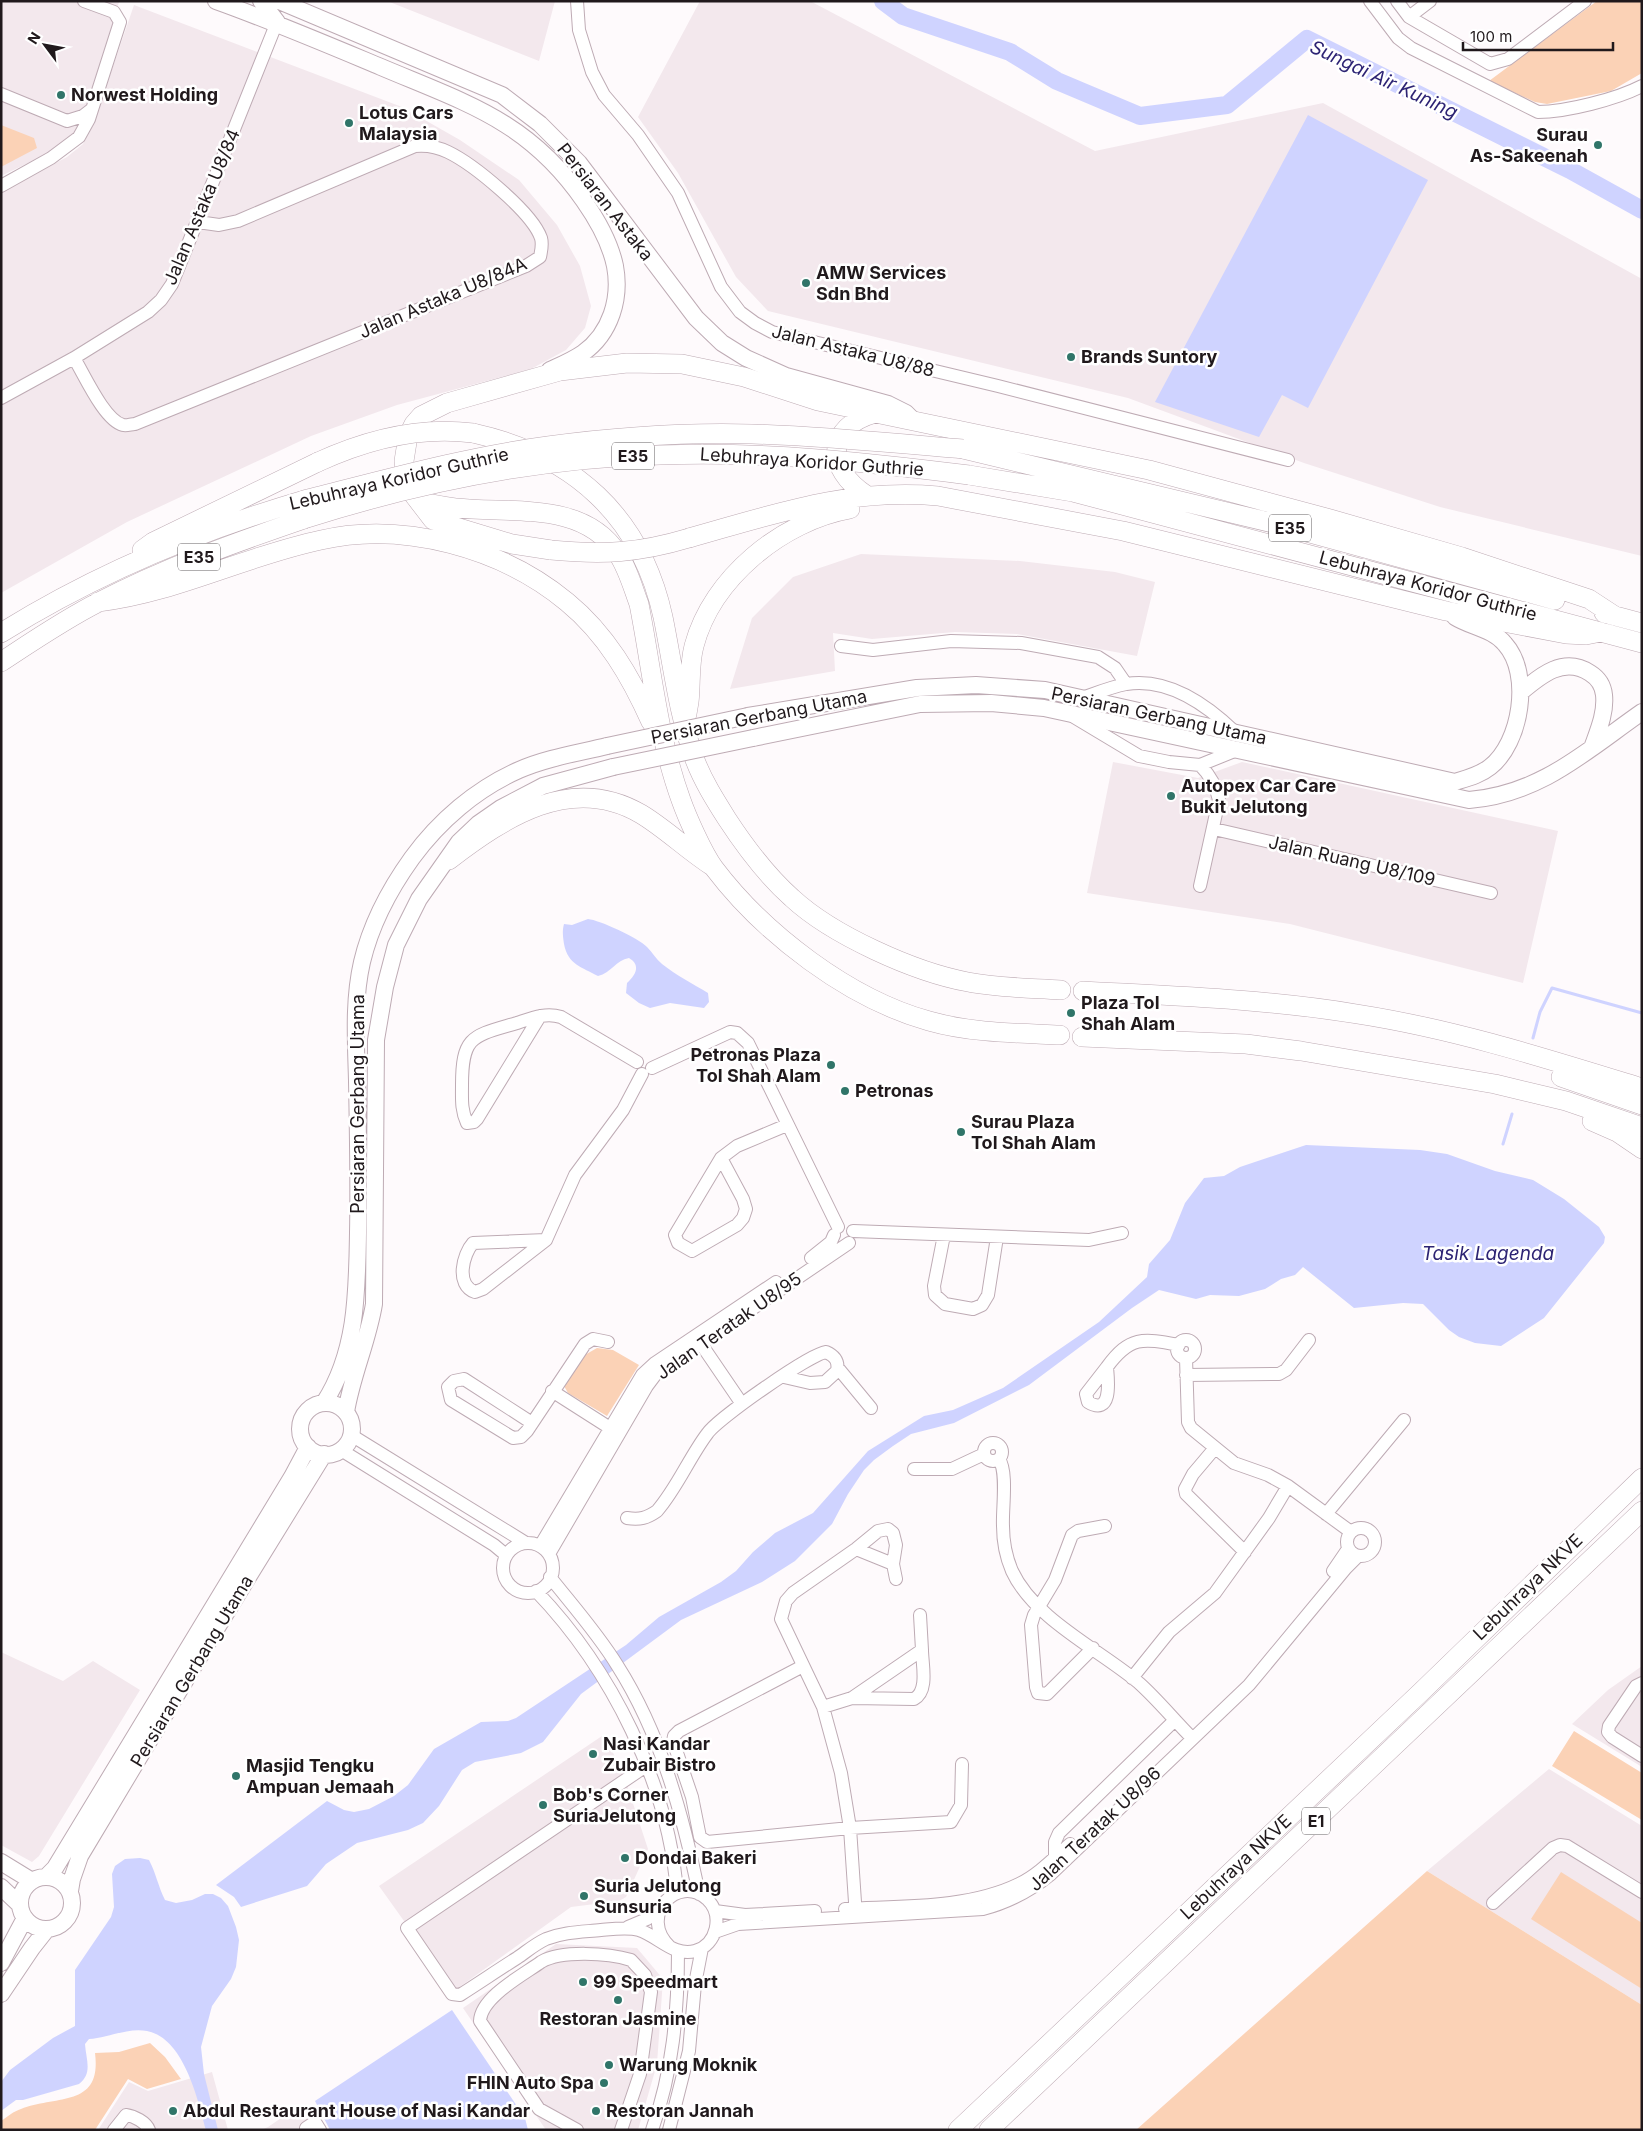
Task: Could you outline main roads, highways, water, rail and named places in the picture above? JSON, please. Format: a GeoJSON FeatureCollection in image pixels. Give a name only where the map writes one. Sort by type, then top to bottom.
{"type":"FeatureCollection","features":[{"type":"Feature","properties":{"kind":"highway"},"geometry":{"type":"LineString","coordinates":[[1601,632],[1586,635],[1566,634],[1446,611],[1123,531],[938,496],[908,493],[866,495],[800,506],[655,548],[601,554],[551,550],[512,544],[455,529],[433,520],[418,500],[406,479],[404,462],[408,436],[414,424],[421,416],[447,403],[539,376],[604,364],[682,364],[744,377],[818,401],[1149,470],[1462,557],[1589,599],[1615,616]]}},
{"type":"Feature","properties":{"kind":"highway"},"geometry":{"type":"LineString","coordinates":[[866,495],[848,482],[841,473],[837,460],[837,445],[847,428],[865,416],[875,413]]}},
{"type":"Feature","properties":{"kind":"highway"},"geometry":{"type":"LineString","coordinates":[[109,575],[153,542],[342,451],[397,434],[439,431],[473,433],[517,445],[562,467],[592,490],[628,529],[645,561],[662,615],[683,726],[695,760],[708,788],[747,850],[778,885],[810,912],[896,960],[936,975],[985,985],[1061,990]]}},
{"type":"Feature","properties":{"kind":"highway","name":"Lebuhraya Koridor Guthrie"},"geometry":{"type":"LineString","coordinates":[[1,662],[98,602],[304,510],[486,456],[547,446],[607,440],[751,434],[857,439],[963,449],[1281,525],[1457,575],[1642,623]]}},
{"type":"Feature","properties":{"kind":"highway","name":"Lebuhraya Koridor Guthrie"},"geometry":{"type":"LineString","coordinates":[[1,633],[109,575],[223,528],[304,510],[410,491],[510,470],[658,455],[780,456],[874,463],[968,475],[1073,492],[1642,643]]}},
{"type":"Feature","properties":{"kind":"highway"},"geometry":{"type":"LineString","coordinates":[[418,500],[436,507],[452,509],[564,516],[599,533],[620,556],[639,604],[663,740],[681,801],[713,866]]}},
{"type":"Feature","properties":{"kind":"highway"},"geometry":{"type":"LineString","coordinates":[[683,726],[692,697],[692,657],[702,622],[715,597],[729,578],[758,553],[808,523],[838,511],[858,508],[972,503]]}},
{"type":"Feature","properties":{"kind":"highway"},"geometry":{"type":"LineString","coordinates":[[98,602],[153,592],[237,563],[321,539],[381,535],[422,538],[455,545],[512,568],[568,603],[593,628],[616,656],[636,687],[655,730],[663,740]]}},
{"type":"Feature","properties":{"kind":"highway"},"geometry":{"type":"LineString","coordinates":[[449,860],[485,832],[530,808],[549,802],[583,798],[597,799],[630,808],[713,866],[752,911],[818,967],[885,1006],[921,1019],[953,1026],[1060,1035]]}},
{"type":"Feature","properties":{"kind":"highway"},"geometry":{"type":"LineString","coordinates":[[1082,991],[1280,1003],[1390,1020],[1518,1050],[1642,1088]]}},
{"type":"Feature","properties":{"kind":"highway"},"geometry":{"type":"LineString","coordinates":[[1082,1037],[1277,1047],[1495,1084],[1546,1096],[1596,1111],[1642,1128]]}},
{"type":"Feature","properties":{"kind":"highway"},"geometry":{"type":"LineString","coordinates":[[1518,1050],[1547,1072],[1642,1105]]}},
{"type":"Feature","properties":{"kind":"highway"},"geometry":{"type":"LineString","coordinates":[[1546,1096],[1556,1105],[1604,1126],[1642,1148]]}},
{"type":"Feature","properties":{"kind":"highway"},"geometry":{"type":"LineString","coordinates":[[1622,1496],[1642,1468]]}},
{"type":"Feature","properties":{"kind":"highway","name":"Lebuhraya NKVE"},"geometry":{"type":"LineString","coordinates":[[958,2130],[1421,1692],[1642,1478]]}},
{"type":"Feature","properties":{"kind":"highway","name":"Lebuhraya NKVE"},"geometry":{"type":"LineString","coordinates":[[989,2130],[1642,1512]]}},
{"type":"Feature","properties":{"kind":"highway"},"geometry":{"type":"LineString","coordinates":[[1556,1594],[1642,1526]]}},
{"type":"Feature","properties":{"kind":"main road","name":"Persiaran Astaka"},"geometry":{"type":"LineString","coordinates":[[216,1],[277,22],[490,113],[531,140],[566,175],[599,223],[612,253],[618,282],[616,301],[611,318],[589,348],[539,376]]}},
{"type":"Feature","properties":{"kind":"main road"},"geometry":{"type":"LineString","coordinates":[[261,1],[277,22]]}},
{"type":"Feature","properties":{"kind":"main road","name":"Persiaran Astaka"},"geometry":{"type":"LineString","coordinates":[[279,1],[502,95],[540,124],[579,163],[696,318],[722,343],[746,358],[786,376],[888,404],[906,413],[913,420]]}},
{"type":"Feature","properties":{"kind":"main road","name":"Persiaran Gerbang Utama"},"geometry":{"type":"LineString","coordinates":[[1,1963],[22,1911],[25,1888],[55,1868],[292,1477],[308,1447],[303,1440],[301,1424],[309,1410],[324,1403],[340,1370],[356,1312],[359,1189],[356,1004],[362,964],[376,920],[392,888],[420,848],[440,826],[462,806],[491,785],[534,764],[607,746],[748,716],[917,688],[976,685],[1045,690],[1455,782],[1474,777],[1498,759],[1511,737],[1522,692],[1520,674],[1506,645],[1489,632],[1446,611]]}},
{"type":"Feature","properties":{"kind":"main road"},"geometry":{"type":"LineString","coordinates":[[1522,692],[1544,674],[1564,666],[1576,666],[1596,676],[1602,684],[1604,708],[1592,748]]}},
{"type":"Feature","properties":{"kind":"main road","name":"Persiaran Gerbang Utama"},"geometry":{"type":"LineString","coordinates":[[1,1994],[47,1929],[58,1926],[70,1915],[72,1907],[70,1891],[80,1856],[324,1454],[341,1450],[351,1435],[350,1419],[346,1412],[352,1384],[368,1338],[374,1304],[376,1040],[385,987],[396,944],[408,918],[419,899],[449,860],[459,842],[478,824],[501,808],[543,786],[613,767],[920,704],[991,703],[1044,708],[1469,800],[1502,796],[1555,774],[1642,712]]}},
{"type":"Feature","properties":{"kind":"main road"},"geometry":{"type":"LineString","coordinates":[[324,1403],[340,1407],[346,1412]]}},
{"type":"Feature","properties":{"kind":"main road"},"geometry":{"type":"LineString","coordinates":[[308,1447],[324,1454]]}},
{"type":"Feature","properties":{"kind":"main road"},"geometry":{"type":"LineString","coordinates":[[1,1862],[39,1879],[60,1881],[70,1891]]}},
{"type":"Feature","properties":{"kind":"main road"},"geometry":{"type":"LineString","coordinates":[[1,1888],[37,1928],[47,1929]]}},
{"type":"Feature","properties":{"kind":"water"},"geometry":{"type":"Polygon","coordinates":[[[1308,115],[1428,180],[1308,408],[1282,395],[1259,437],[1155,402],[1308,115]]]}},
{"type":"Feature","properties":{"kind":"water"},"geometry":{"type":"Polygon","coordinates":[[[588,919],[619,930],[643,943],[662,964],[708,993],[709,1002],[704,1008],[670,1003],[650,1008],[639,1003],[626,993],[627,983],[633,977],[636,970],[635,964],[629,958],[620,961],[598,976],[576,964],[566,951],[563,936],[564,924],[572,925],[588,919]]]}},
{"type":"Feature","properties":{"kind":"water","name":"Tasik Lagenda"},"geometry":{"type":"Polygon","coordinates":[[[1306,1145],[1420,1150],[1447,1154],[1495,1171],[1533,1180],[1564,1199],[1599,1227],[1605,1237],[1604,1243],[1544,1318],[1501,1346],[1475,1343],[1459,1337],[1449,1330],[1423,1304],[1403,1303],[1354,1308],[1303,1267],[1295,1275],[1281,1279],[1265,1289],[1239,1296],[1210,1295],[1196,1299],[1159,1290],[1029,1385],[954,1423],[911,1434],[893,1446],[864,1470],[848,1494],[832,1524],[795,1561],[762,1582],[681,1620],[581,1694],[543,1742],[521,1753],[475,1762],[462,1770],[439,1806],[423,1823],[408,1830],[357,1843],[326,1864],[307,1886],[241,1907],[234,1897],[216,1885],[327,1801],[344,1810],[354,1812],[369,1809],[394,1796],[408,1785],[434,1749],[481,1722],[508,1721],[516,1718],[626,1645],[659,1617],[721,1582],[736,1571],[753,1552],[775,1533],[813,1513],[868,1451],[924,1416],[953,1410],[1003,1388],[1099,1322],[1147,1277],[1149,1264],[1170,1240],[1185,1203],[1204,1178],[1224,1176],[1240,1167],[1306,1145]]]}},
{"type":"Feature","properties":{"kind":"water"},"geometry":{"type":"Polygon","coordinates":[[[140,1858],[149,1860],[165,1900],[176,1903],[192,1900],[205,1894],[213,1894],[221,1898],[228,1906],[236,1927],[239,1940],[236,1967],[231,1979],[212,2006],[201,2047],[204,2074],[218,2130],[206,2130],[194,2087],[180,2057],[171,2045],[160,2036],[140,2030],[89,2039],[85,2044],[87,2071],[79,2084],[23,2100],[16,2100],[1,2111],[1,2082],[10,2070],[53,2038],[75,2026],[75,1970],[111,1917],[114,1907],[112,1874],[115,1866],[125,1859],[140,1858]]]}},
{"type":"Feature","properties":{"kind":"water"},"geometry":{"type":"Polygon","coordinates":[[[452,2010],[525,2118],[528,2130],[330,2130],[315,2101],[452,2010]]]}},
{"type":"Feature","properties":{"kind":"waterway","name":"Sungai Air Kuning"},"geometry":{"type":"LineString","coordinates":[[883,1],[903,16],[1010,52],[1057,81],[1140,116],[1227,105],[1307,39],[1570,170],[1642,210]]}},
{"type":"Feature","properties":{"kind":"waterway"},"geometry":{"type":"LineString","coordinates":[[1533,1038],[1540,1012],[1552,988],[1642,1013]]}},
{"type":"Feature","properties":{"kind":"waterway"},"geometry":{"type":"LineString","coordinates":[[1503,1144],[1512,1114]]}},
{"type":"Feature","properties":{"kind":"place","name":"Norwest Holding"},"geometry":{"type":"Point","coordinates":[61,95]}},
{"type":"Feature","properties":{"kind":"place","name":"Lotus Cars Malaysia"},"geometry":{"type":"Point","coordinates":[349,123]}},
{"type":"Feature","properties":{"kind":"place","name":"Surau As-Sakeenah"},"geometry":{"type":"Point","coordinates":[1598,145]}},
{"type":"Feature","properties":{"kind":"place","name":"AMW Services Sdn Bhd"},"geometry":{"type":"Point","coordinates":[806,283]}},
{"type":"Feature","properties":{"kind":"place","name":"Brands Suntory"},"geometry":{"type":"Point","coordinates":[1071,357]}},
{"type":"Feature","properties":{"kind":"place","name":"Autopex Car Care Bukit Jelutong"},"geometry":{"type":"Point","coordinates":[1171,796]}},
{"type":"Feature","properties":{"kind":"place","name":"Plaza Tol Shah Alam"},"geometry":{"type":"Point","coordinates":[1071,1013]}},
{"type":"Feature","properties":{"kind":"place","name":"Petronas Plaza Tol Shah Alam"},"geometry":{"type":"Point","coordinates":[831,1065]}},
{"type":"Feature","properties":{"kind":"place","name":"Petronas"},"geometry":{"type":"Point","coordinates":[845,1091]}},
{"type":"Feature","properties":{"kind":"place","name":"Surau Plaza Tol Shah Alam"},"geometry":{"type":"Point","coordinates":[961,1132]}},
{"type":"Feature","properties":{"kind":"place","name":"Nasi Kandar Zubair Bistro"},"geometry":{"type":"Point","coordinates":[593,1754]}},
{"type":"Feature","properties":{"kind":"place","name":"Masjid Tengku Ampuan Jemaah"},"geometry":{"type":"Point","coordinates":[236,1776]}},
{"type":"Feature","properties":{"kind":"place","name":"Bob's Corner SuriaJelutong"},"geometry":{"type":"Point","coordinates":[543,1805]}},
{"type":"Feature","properties":{"kind":"place","name":"Dondai Bakeri"},"geometry":{"type":"Point","coordinates":[625,1858]}},
{"type":"Feature","properties":{"kind":"place","name":"Suria Jelutong Sunsuria"},"geometry":{"type":"Point","coordinates":[584,1896]}},
{"type":"Feature","properties":{"kind":"place","name":"99 Speedmart"},"geometry":{"type":"Point","coordinates":[583,1982]}},
{"type":"Feature","properties":{"kind":"place","name":"Restoran Jasmine"},"geometry":{"type":"Point","coordinates":[618,2000]}},
{"type":"Feature","properties":{"kind":"place","name":"Warung Moknik"},"geometry":{"type":"Point","coordinates":[609,2065]}},
{"type":"Feature","properties":{"kind":"place","name":"FHIN Auto Spa"},"geometry":{"type":"Point","coordinates":[604,2083]}},
{"type":"Feature","properties":{"kind":"place","name":"Abdul Restaurant House of Nasi Kandar"},"geometry":{"type":"Point","coordinates":[173,2111]}},
{"type":"Feature","properties":{"kind":"place","name":"Restoran Jannah"},"geometry":{"type":"Point","coordinates":[596,2111]}}]}
